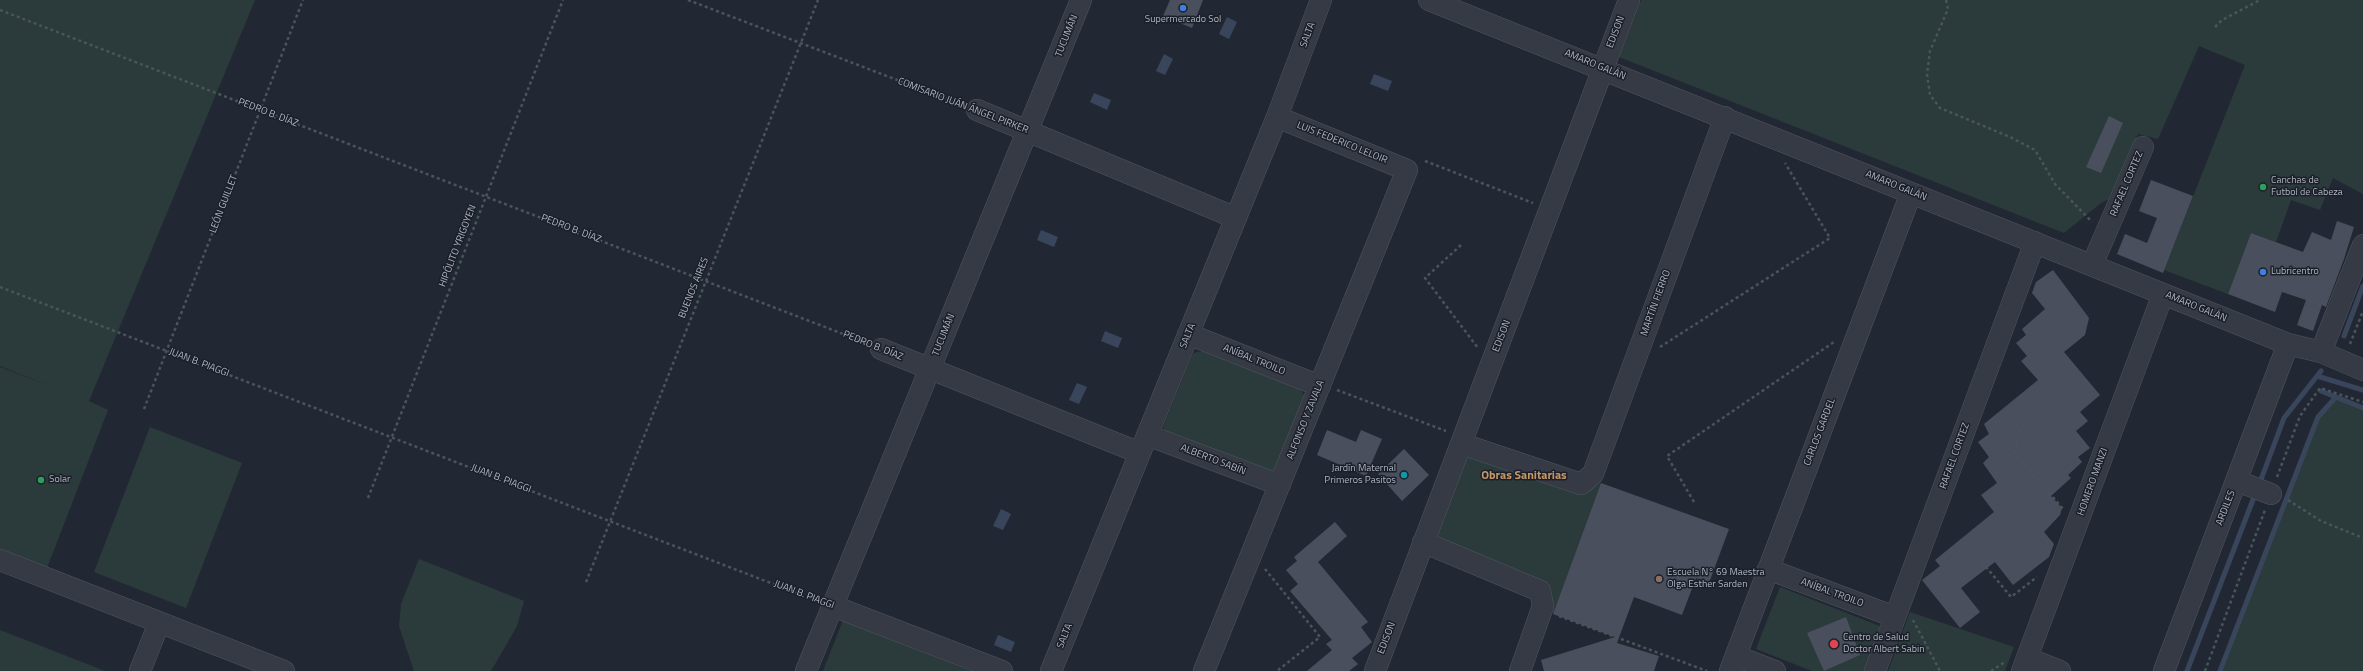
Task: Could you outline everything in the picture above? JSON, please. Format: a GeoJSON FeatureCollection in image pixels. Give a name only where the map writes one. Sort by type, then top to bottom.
{"type":"FeatureCollection","features":[{"type":"Feature","properties":{"kind":"street","name":"TUCUMÁN"},"geometry":{"type":"LineString","coordinates":[[806,671],[1081,0]]}},
{"type":"Feature","properties":{"kind":"street","name":"SALTA"},"geometry":{"type":"LineString","coordinates":[[1051,671],[1277,117],[1322,0]]}},
{"type":"Feature","properties":{"kind":"street","name":"AMARO GALÁN"},"geometry":{"type":"LineString","coordinates":[[1429,0],[1725,117],[2288,344],[2321,352],[2363,370]]}},
{"type":"Feature","properties":{"kind":"street","name":"EDISON"},"geometry":{"type":"LineString","coordinates":[[1375,671],[1423,542],[1456,438],[1629,0]]}},
{"type":"Feature","properties":{"kind":"street","name":"COMISARIO JUÁN ÁNGEL PIRKER"},"geometry":{"type":"LineString","coordinates":[[977,110],[1236,218]]}},
{"type":"Feature","properties":{"kind":"street","name":"LUIS FEDERICO LELOIR"},"geometry":{"type":"LineString","coordinates":[[1277,117],[1416,165]]}},
{"type":"Feature","properties":{"kind":"street","name":"MARTÍN FIERRO"},"geometry":{"type":"LineString","coordinates":[[1456,438],[1581,484],[1593,474],[1725,117]]}},
{"type":"Feature","properties":{"kind":"street","name":"RAFAEL CORTEZ"},"geometry":{"type":"LineString","coordinates":[[2092,265],[2143,147]]}},
{"type":"Feature","properties":{"kind":"street","name":"ALFONSO Y ZAVALA"},"geometry":{"type":"LineString","coordinates":[[1204,671],[1280,485],[1326,387],[1416,165]]}},
{"type":"Feature","properties":{"kind":"street","name":"CARLOS GARDEL"},"geometry":{"type":"LineString","coordinates":[[1733,664],[1911,193]]}},
{"type":"Feature","properties":{"kind":"street","name":"RAFAEL CORTEZ"},"geometry":{"type":"LineString","coordinates":[[1875,671],[1902,615],[2035,242]]}},
{"type":"Feature","properties":{"kind":"street"},"geometry":{"type":"LineString","coordinates":[[2321,352],[2363,244]]}},
{"type":"Feature","properties":{"kind":"street","name":"HOMERO MANZI"},"geometry":{"type":"LineString","coordinates":[[2020,663],[2163,294]]}},
{"type":"Feature","properties":{"kind":"street","name":"ANÍBAL TROILO"},"geometry":{"type":"LineString","coordinates":[[1188,334],[1326,387]]}},
{"type":"Feature","properties":{"kind":"street","name":"ARDILES"},"geometry":{"type":"LineString","coordinates":[[2164,671],[2288,344]]}},
{"type":"Feature","properties":{"kind":"street","name":"PEDRO B. DÍAZ"},"geometry":{"type":"LineString","coordinates":[[881,349],[930,369],[1143,444]]}},
{"type":"Feature","properties":{"kind":"street","name":"ALBERTO SABÍN"},"geometry":{"type":"LineString","coordinates":[[1143,444],[1280,485]]}},
{"type":"Feature","properties":{"kind":"street"},"geometry":{"type":"LineString","coordinates":[[2237,480],[2270,494]]}},
{"type":"Feature","properties":{"kind":"street"},"geometry":{"type":"LineString","coordinates":[[1423,542],[1540,590],[1543,606],[1520,671]]}},
{"type":"Feature","properties":{"kind":"street"},"geometry":{"type":"LineString","coordinates":[[0,560],[284,671]]}},
{"type":"Feature","properties":{"kind":"street","name":"ANÍBAL TROILO"},"geometry":{"type":"LineString","coordinates":[[1768,569],[1902,615]]}},
{"type":"Feature","properties":{"kind":"street","name":"JUAN B. PIAGGI"},"geometry":{"type":"LineString","coordinates":[[833,606],[1002,671]]}},
{"type":"Feature","properties":{"kind":"street"},"geometry":{"type":"LineString","coordinates":[[140,671],[159,623]]}},
{"type":"Feature","properties":{"kind":"street"},"geometry":{"type":"LineString","coordinates":[[2020,663],[2060,671]]}},
{"type":"Feature","properties":{"kind":"street"},"geometry":{"type":"LineString","coordinates":[[1733,664],[1775,671]]}},
{"type":"Feature","properties":{"kind":"path","name":"LEÓN GUILLET"},"geometry":{"type":"LineString","coordinates":[[144,409],[304,0]]}},
{"type":"Feature","properties":{"kind":"path","name":"HIPÓLITO YRIGOYEN"},"geometry":{"type":"LineString","coordinates":[[368,498],[563,0]]}},
{"type":"Feature","properties":{"kind":"path","name":"COMISARIO JUÁN ÁNGEL PIRKER"},"geometry":{"type":"LineString","coordinates":[[688,0],[977,110]]}},
{"type":"Feature","properties":{"kind":"path","name":"BUENOS AIRES"},"geometry":{"type":"LineString","coordinates":[[586,582],[818,0]]}},
{"type":"Feature","properties":{"kind":"path"},"geometry":{"type":"LineString","coordinates":[[1946,0],[1948,9],[1930,51],[1927,74],[1930,95],[1940,108],[2010,137],[2035,150],[2055,184],[2104,236]]}},
{"type":"Feature","properties":{"kind":"path"},"geometry":{"type":"LineString","coordinates":[[2214,27],[2222,20],[2260,0]]}},
{"type":"Feature","properties":{"kind":"path","name":"PEDRO B. DÍAZ"},"geometry":{"type":"LineString","coordinates":[[0,10],[706,280],[881,349]]}},
{"type":"Feature","properties":{"kind":"path"},"geometry":{"type":"LineString","coordinates":[[1658,348],[1830,238],[1784,161]]}},
{"type":"Feature","properties":{"kind":"path"},"geometry":{"type":"LineString","coordinates":[[1416,165],[1536,204]]}},
{"type":"Feature","properties":{"kind":"path"},"geometry":{"type":"LineString","coordinates":[[1461,245],[1425,278],[1481,351]]}},
{"type":"Feature","properties":{"kind":"path","name":"JUAN B. PIAGGI"},"geometry":{"type":"LineString","coordinates":[[0,287],[833,606]]}},
{"type":"Feature","properties":{"kind":"path"},"geometry":{"type":"LineString","coordinates":[[2348,348],[2363,311]]}},
{"type":"Feature","properties":{"kind":"path"},"geometry":{"type":"LineString","coordinates":[[1694,502],[1668,456],[1838,340]]}},
{"type":"Feature","properties":{"kind":"path"},"geometry":{"type":"LineString","coordinates":[[1326,387],[1456,438]]}},
{"type":"Feature","properties":{"kind":"path"},"geometry":{"type":"LineString","coordinates":[[2359,401],[2363,402]]}},
{"type":"Feature","properties":{"kind":"path"},"geometry":{"type":"LineString","coordinates":[[2042,408],[2020,428],[2015,453],[2066,513]]}},
{"type":"Feature","properties":{"kind":"path"},"geometry":{"type":"LineString","coordinates":[[2270,494],[2288,500],[2321,521],[2363,538]]}},
{"type":"Feature","properties":{"kind":"path"},"geometry":{"type":"LineString","coordinates":[[1982,562],[2011,597],[2042,574]]}},
{"type":"Feature","properties":{"kind":"path"},"geometry":{"type":"LineString","coordinates":[[1261,564],[1320,637],[1276,671]]}},
{"type":"Feature","properties":{"kind":"path"},"geometry":{"type":"LineString","coordinates":[[1553,614],[1707,671]]}},
{"type":"Feature","properties":{"kind":"path"},"geometry":{"type":"LineString","coordinates":[[1902,615],[1940,671]]}},
{"type":"Feature","properties":{"kind":"path"},"geometry":{"type":"LineString","coordinates":[[1991,671],[2020,663]]}},
{"type":"Feature","properties":{"kind":"shaded area"},"geometry":{"type":"Polygon","coordinates":[[[0,0],[255,0],[89,401],[108,410],[47,568],[0,550],[0,367],[52,387],[0,366],[0,0]]]}},
{"type":"Feature","properties":{"kind":"shaded area"},"geometry":{"type":"Polygon","coordinates":[[[1641,0],[2363,0],[2363,194],[2333,178],[2320,210],[2291,200],[2276,242],[2251,233],[2228,294],[2164,270],[2245,65],[2199,46],[2158,139],[2138,134],[2115,196],[2101,203],[2064,233],[1619,57],[1641,0]]]}},
{"type":"Feature","properties":{"kind":"shaded area"},"geometry":{"type":"Polygon","coordinates":[[[1203,351],[1300,389],[1306,398],[1280,469],[1267,476],[1168,437],[1163,427],[1193,353],[1203,351]]]}},
{"type":"Feature","properties":{"kind":"shaded area"},"geometry":{"type":"Polygon","coordinates":[[[2336,397],[2363,408],[2363,671],[2220,671],[2318,417],[2336,397]]]}},
{"type":"Feature","properties":{"kind":"shaded area"},"geometry":{"type":"Polygon","coordinates":[[[150,427],[242,463],[186,608],[94,572],[150,427]]]}},
{"type":"Feature","properties":{"kind":"shaded area"},"geometry":{"type":"Polygon","coordinates":[[[1473,455],[1582,492],[1601,483],[1553,614],[1546,584],[1439,540],[1435,532],[1463,461],[1473,455]]]}},
{"type":"Feature","properties":{"kind":"shaded area"},"geometry":{"type":"Polygon","coordinates":[[[419,559],[524,601],[517,626],[491,671],[414,671],[399,626],[401,604],[419,559]]]}},
{"type":"Feature","properties":{"kind":"shaded area"},"geometry":{"type":"Polygon","coordinates":[[[1780,587],[1885,628],[1869,671],[1812,671],[1756,649],[1780,587]]]}},
{"type":"Feature","properties":{"kind":"shaded area"},"geometry":{"type":"Polygon","coordinates":[[[1910,612],[2014,647],[2005,671],[1888,671],[1910,612]]]}},
{"type":"Feature","properties":{"kind":"shaded area"},"geometry":{"type":"Polygon","coordinates":[[[843,620],[970,671],[823,671],[843,620]]]}},
{"type":"Feature","properties":{"kind":"shaded area"},"geometry":{"type":"Polygon","coordinates":[[[0,630],[105,671],[0,671],[0,630]]]}},
{"type":"Feature","properties":{"kind":"water"},"geometry":{"type":"Polygon","coordinates":[[[1227,17],[1237,22],[1229,39],[1219,34],[1227,17]]]}},
{"type":"Feature","properties":{"kind":"water"},"geometry":{"type":"Polygon","coordinates":[[[1164,54],[1173,59],[1165,75],[1156,71],[1164,54]]]}},
{"type":"Feature","properties":{"kind":"water"},"geometry":{"type":"Polygon","coordinates":[[[1374,74],[1392,81],[1388,91],[1370,84],[1374,74]]]}},
{"type":"Feature","properties":{"kind":"water"},"geometry":{"type":"Polygon","coordinates":[[[1094,93],[1111,100],[1107,110],[1090,102],[1094,93]]]}},
{"type":"Feature","properties":{"kind":"water"},"geometry":{"type":"Polygon","coordinates":[[[1041,230],[1058,237],[1054,247],[1037,240],[1041,230]]]}},
{"type":"Feature","properties":{"kind":"water"},"geometry":{"type":"Polygon","coordinates":[[[1105,331],[1122,338],[1118,348],[1101,341],[1105,331]]]}},
{"type":"Feature","properties":{"kind":"water"},"geometry":{"type":"Polygon","coordinates":[[[1077,383],[1087,387],[1079,404],[1069,400],[1077,383]]]}},
{"type":"Feature","properties":{"kind":"water"},"geometry":{"type":"Polygon","coordinates":[[[1001,509],[1011,514],[1003,530],[993,526],[1001,509]]]}},
{"type":"Feature","properties":{"kind":"water"},"geometry":{"type":"Polygon","coordinates":[[[998,635],[1015,642],[1011,652],[994,645],[998,635]]]}},
{"type":"Feature","properties":{"kind":"building","name":"Supermercado Sol"},"geometry":{"type":"Polygon","coordinates":[[[1170,0],[1203,0],[1192,28],[1163,16],[1170,0]]]}},
{"type":"Feature","properties":{"kind":"building"},"geometry":{"type":"Polygon","coordinates":[[[2109,116],[2123,123],[2101,173],[2086,167],[2109,116]]]}},
{"type":"Feature","properties":{"kind":"building"},"geometry":{"type":"Polygon","coordinates":[[[2151,180],[2193,196],[2163,273],[2117,254],[2125,234],[2147,243],[2157,218],[2139,211],[2151,180]]]}},
{"type":"Feature","properties":{"kind":"building"},"geometry":{"type":"Polygon","coordinates":[[[2337,221],[2354,227],[2326,307],[2322,305],[2313,331],[2297,325],[2306,300],[2282,292],[2275,312],[2228,294],[2251,233],[2303,252],[2312,232],[2331,240],[2337,221]]]}},
{"type":"Feature","properties":{"kind":"building"},"geometry":{"type":"Polygon","coordinates":[[[2053,270],[2089,318],[2085,335],[2064,352],[2100,395],[2080,412],[2088,421],[2076,431],[2090,448],[2078,457],[2082,462],[2068,475],[2071,478],[2051,496],[2062,508],[2060,515],[2044,532],[2054,544],[2049,557],[2013,585],[1995,562],[1961,588],[1980,612],[1960,628],[1922,580],[1940,566],[1935,560],[1994,512],[1981,495],[1997,483],[1983,463],[1989,457],[1978,442],[1989,434],[1984,424],[2038,380],[2021,361],[2027,356],[2016,343],[2026,335],[2022,329],[2045,309],[2032,293],[2036,282],[2053,270]]]}},
{"type":"Feature","properties":{"kind":"building"},"geometry":{"type":"Polygon","coordinates":[[[1327,430],[1356,442],[1361,430],[1382,439],[1366,476],[1317,455],[1327,430]]]}},
{"type":"Feature","properties":{"kind":"building","name":"Jardín Maternal Primeros Pasitos"},"geometry":{"type":"Polygon","coordinates":[[[1404,449],[1429,475],[1402,501],[1378,474],[1404,449]]]}},
{"type":"Feature","properties":{"kind":"building","name":"Escuela N° 69 Maestra Olga Esther Sarden"},"geometry":{"type":"Polygon","coordinates":[[[1601,483],[1729,529],[1709,583],[1696,578],[1682,615],[1634,597],[1617,643],[1659,656],[1654,671],[1544,671],[1541,660],[1615,637],[1553,614],[1601,483]]]}},
{"type":"Feature","properties":{"kind":"building"},"geometry":{"type":"Polygon","coordinates":[[[1335,522],[1347,536],[1318,562],[1368,622],[1361,627],[1372,642],[1352,658],[1358,664],[1349,671],[1307,671],[1332,650],[1326,644],[1332,640],[1290,591],[1298,584],[1286,570],[1297,561],[1294,557],[1335,522]]]}},
{"type":"Feature","properties":{"kind":"building","name":"Centro de Salud Doctor Albert Sabin"},"geometry":{"type":"Polygon","coordinates":[[[1846,617],[1860,655],[1824,671],[1807,633],[1846,617]]]}},
{"type":"Feature","properties":{"kind":"waterway"},"geometry":{"type":"LineString","coordinates":[[2344,336],[2363,286]]}},
{"type":"Feature","properties":{"kind":"waterway"},"geometry":{"type":"LineString","coordinates":[[2259,485],[2284,418],[2321,371]]}},
{"type":"Feature","properties":{"kind":"waterway"},"geometry":{"type":"LineString","coordinates":[[2317,376],[2363,390]]}},
{"type":"Feature","properties":{"kind":"waterway"},"geometry":{"type":"LineString","coordinates":[[2321,391],[2363,408]]}},
{"type":"Feature","properties":{"kind":"waterway"},"geometry":{"type":"LineString","coordinates":[[2220,671],[2318,417],[2336,397]]}},
{"type":"Feature","properties":{"kind":"waterway"},"geometry":{"type":"LineString","coordinates":[[2187,671],[2256,492]]}},
{"type":"Feature","properties":{"kind":"place","name":"Supermercado Sol"},"geometry":{"type":"Point","coordinates":[1183,8]}},
{"type":"Feature","properties":{"kind":"place","name":"Canchas de Futbol de Cabeza"},"geometry":{"type":"Point","coordinates":[2263,187]}},
{"type":"Feature","properties":{"kind":"place","name":"Lubricentro"},"geometry":{"type":"Point","coordinates":[2263,272]}},
{"type":"Feature","properties":{"kind":"place","name":"Jardín Maternal Primeros Pasitos"},"geometry":{"type":"Point","coordinates":[1404,475]}},
{"type":"Feature","properties":{"kind":"place","name":"Solar"},"geometry":{"type":"Point","coordinates":[41,480]}},
{"type":"Feature","properties":{"kind":"place","name":"Escuela N° 69 Maestra Olga Esther Sarden"},"geometry":{"type":"Point","coordinates":[1659,579]}},
{"type":"Feature","properties":{"kind":"place","name":"Centro de Salud Doctor Albert Sabin"},"geometry":{"type":"Point","coordinates":[1834,644]}},
{"type":"Feature","properties":{"kind":"district","name":"Obras Sanitarias"},"geometry":{"type":"Point","coordinates":[1524,476]}}]}
